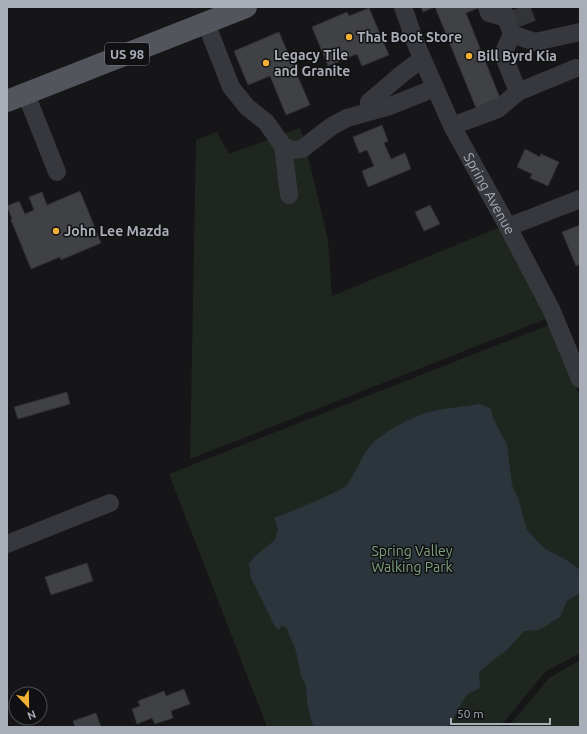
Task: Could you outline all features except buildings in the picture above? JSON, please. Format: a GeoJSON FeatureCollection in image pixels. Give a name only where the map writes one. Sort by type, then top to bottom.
{"type":"FeatureCollection","features":[{"type":"Feature","properties":{"kind":"main road","name":"US 98"},"geometry":{"type":"LineString","coordinates":[[16,97],[246,7]]}},
{"type":"Feature","properties":{"kind":"street","name":"Spring Avenue"},"geometry":{"type":"LineString","coordinates":[[403,7],[422,59],[452,126],[551,309],[580,379]]}},
{"type":"Feature","properties":{"kind":"street"},"geometry":{"type":"LineString","coordinates":[[487,7],[489,13],[517,25],[580,32]]}},
{"type":"Feature","properties":{"kind":"street"},"geometry":{"type":"LineString","coordinates":[[206,23],[231,87],[247,107],[266,122],[283,146],[289,195]]}},
{"type":"Feature","properties":{"kind":"street"},"geometry":{"type":"LineString","coordinates":[[517,25],[503,54],[518,92]]}},
{"type":"Feature","properties":{"kind":"street"},"geometry":{"type":"LineString","coordinates":[[369,112],[369,102],[422,59]]}},
{"type":"Feature","properties":{"kind":"street"},"geometry":{"type":"LineString","coordinates":[[452,126],[498,109],[518,92],[576,68]]}},
{"type":"Feature","properties":{"kind":"street"},"geometry":{"type":"LineString","coordinates":[[283,146],[293,150],[302,148],[332,126],[347,118],[390,106],[434,88]]}},
{"type":"Feature","properties":{"kind":"street"},"geometry":{"type":"LineString","coordinates":[[16,97],[57,172]]}},
{"type":"Feature","properties":{"kind":"street"},"geometry":{"type":"LineString","coordinates":[[508,228],[580,199]]}},
{"type":"Feature","properties":{"kind":"street"},"geometry":{"type":"LineString","coordinates":[[7,544],[110,503]]}},
{"type":"Feature","properties":{"kind":"green space"},"geometry":{"type":"Polygon","coordinates":[[[300,128],[328,240],[332,296],[500,227],[548,318],[190,459],[196,140],[217,132],[229,154],[300,128]]]}},
{"type":"Feature","properties":{"kind":"green space","name":"Spring Valley Walking Park"},"geometry":{"type":"Polygon","coordinates":[[[551,324],[580,397],[580,653],[545,672],[500,727],[267,727],[169,474],[551,324]]]}},
{"type":"Feature","properties":{"kind":"green space"},"geometry":{"type":"Polygon","coordinates":[[[580,660],[580,727],[508,727],[549,678],[580,660]]]}},
{"type":"Feature","properties":{"kind":"shaded area"},"geometry":{"type":"Polygon","coordinates":[[[480,404],[490,408],[494,420],[507,445],[512,485],[518,498],[527,530],[545,549],[565,559],[578,568],[580,571],[580,593],[567,601],[560,617],[539,630],[524,631],[506,651],[479,672],[480,688],[468,694],[447,727],[314,727],[307,702],[306,685],[301,677],[296,651],[286,627],[281,626],[279,630],[274,625],[251,578],[249,564],[255,556],[275,540],[278,528],[274,518],[325,497],[347,485],[370,445],[382,436],[408,420],[435,410],[480,404]]]}},
{"type":"Feature","properties":{"kind":"tunnel"},"geometry":{"type":"LineString","coordinates":[[521,7],[528,26]]}},
{"type":"Feature","properties":{"kind":"place","name":"That Boot Store"},"geometry":{"type":"Point","coordinates":[349,37]}},
{"type":"Feature","properties":{"kind":"place","name":"Bill Byrd Kia"},"geometry":{"type":"Point","coordinates":[469,56]}},
{"type":"Feature","properties":{"kind":"place","name":"Legacy Tile and Granite"},"geometry":{"type":"Point","coordinates":[266,63]}},
{"type":"Feature","properties":{"kind":"place","name":"John Lee Mazda"},"geometry":{"type":"Point","coordinates":[56,231]}}]}
